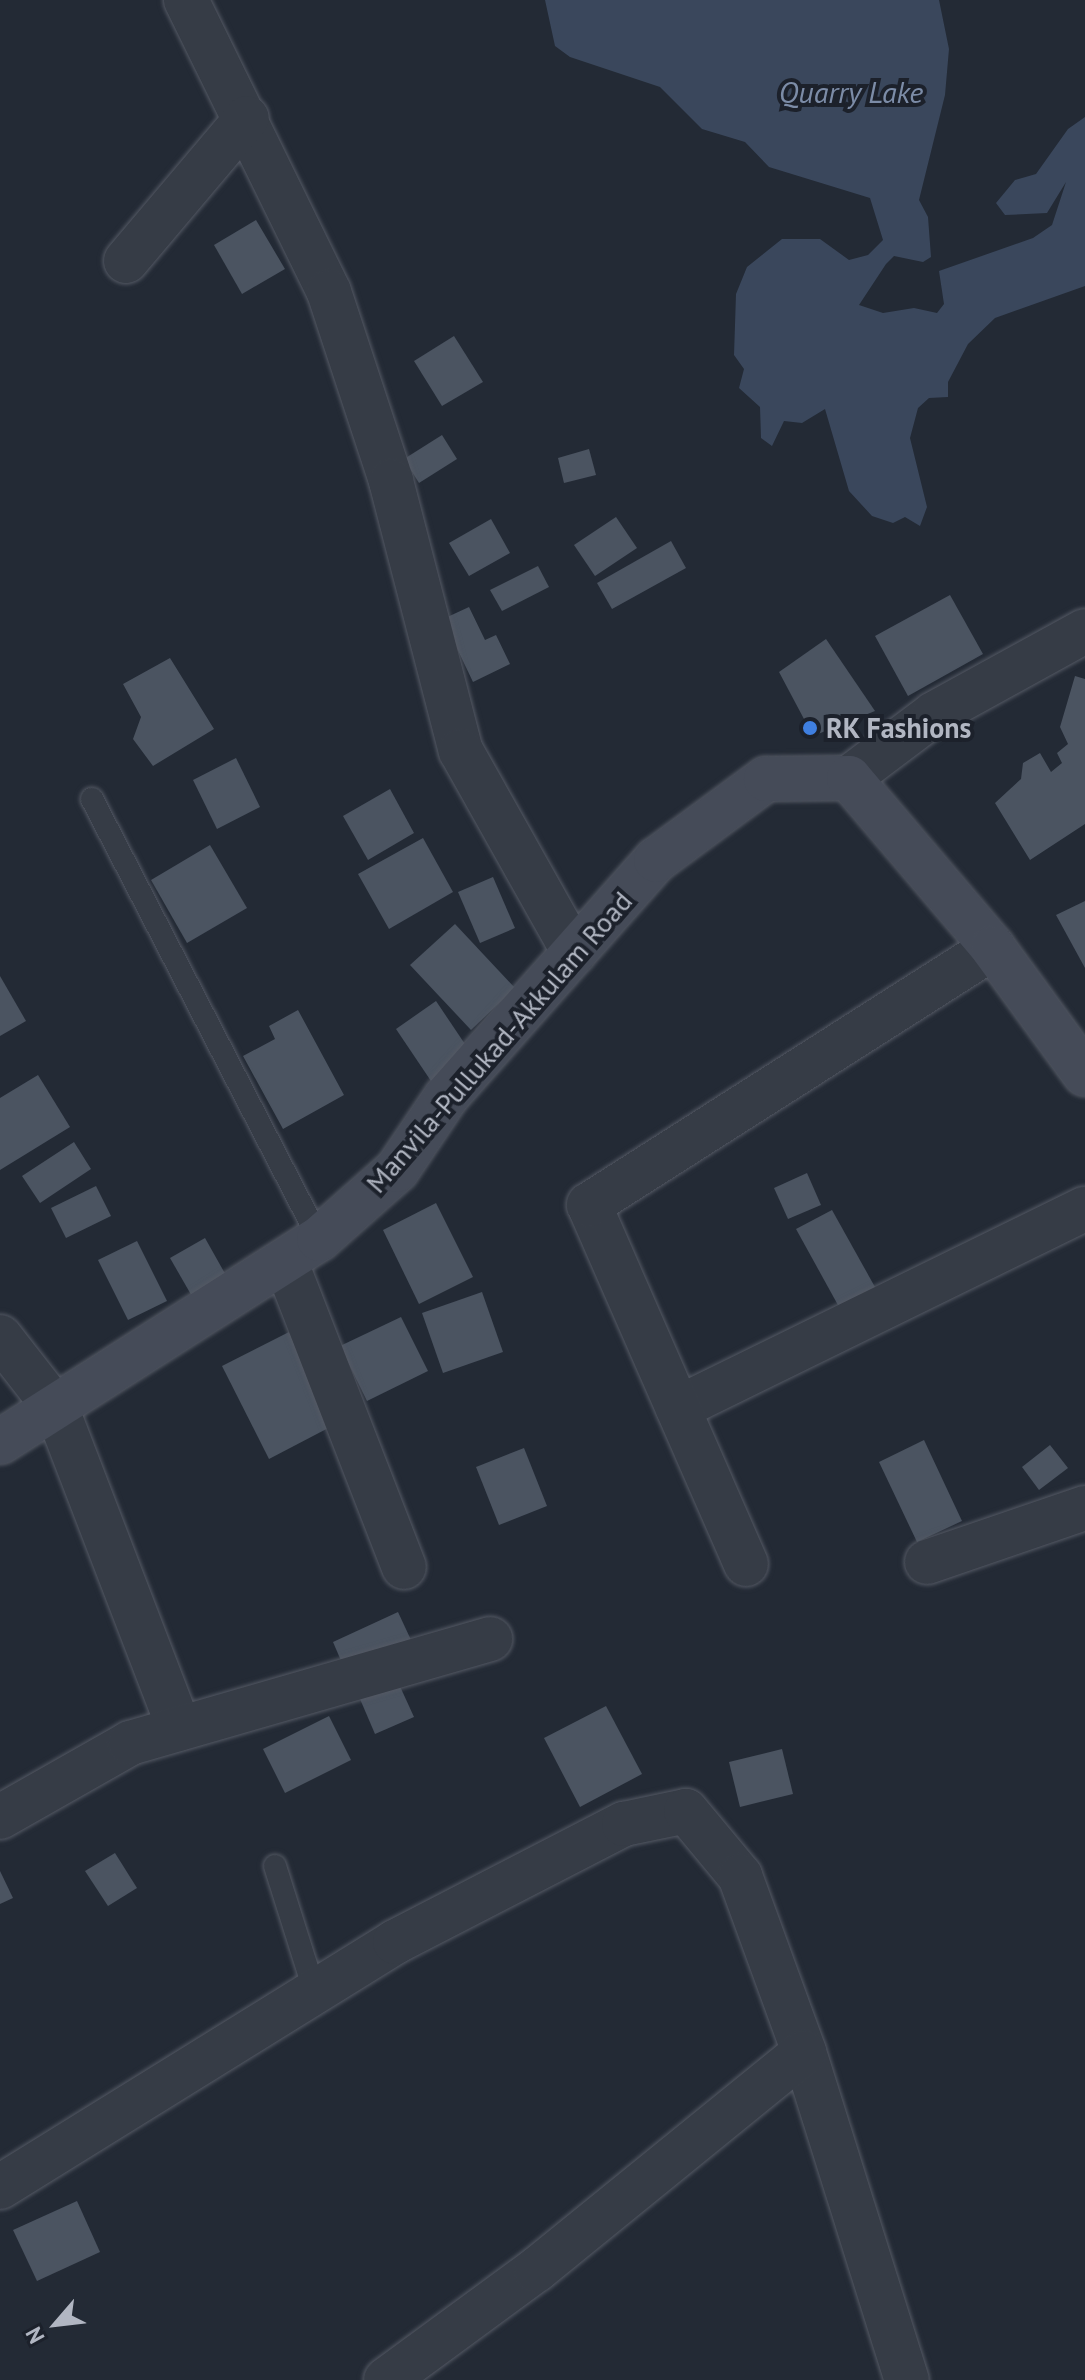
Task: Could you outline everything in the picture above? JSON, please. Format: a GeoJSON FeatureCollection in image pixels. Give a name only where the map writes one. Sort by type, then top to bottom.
{"type":"FeatureCollection","features":[{"type":"Feature","properties":{"kind":"street"},"geometry":{"type":"LineString","coordinates":[[186,0],[247,118],[329,292],[391,481],[461,751],[574,952]]}},
{"type":"Feature","properties":{"kind":"street"},"geometry":{"type":"LineString","coordinates":[[126,261],[247,118]]}},
{"type":"Feature","properties":{"kind":"street"},"geometry":{"type":"LineString","coordinates":[[1085,631],[934,714],[849,778],[993,948],[1085,1074]]}},
{"type":"Feature","properties":{"kind":"street","name":"Manvila-Pullukad-Akkulam Road"},"geometry":{"type":"LineString","coordinates":[[0,1442],[57,1410],[302,1251],[397,1170],[446,1097],[656,860],[766,779],[849,778]]}},
{"type":"Feature","properties":{"kind":"street"},"geometry":{"type":"LineString","coordinates":[[746,1564],[589,1205],[993,948]]}},
{"type":"Feature","properties":{"kind":"street"},"geometry":{"type":"LineString","coordinates":[[678,1408],[1085,1209]]}},
{"type":"Feature","properties":{"kind":"street"},"geometry":{"type":"LineString","coordinates":[[302,1251],[404,1567]]}},
{"type":"Feature","properties":{"kind":"street"},"geometry":{"type":"LineString","coordinates":[[0,1337],[57,1410],[179,1728]]}},
{"type":"Feature","properties":{"kind":"street"},"geometry":{"type":"LineString","coordinates":[[927,1562],[1085,1508]]}},
{"type":"Feature","properties":{"kind":"street"},"geometry":{"type":"LineString","coordinates":[[0,1817],[130,1743],[490,1639]]}},
{"type":"Feature","properties":{"kind":"street"},"geometry":{"type":"LineString","coordinates":[[0,2187],[395,1942],[624,1824],[686,1811],[740,1876],[804,2052],[907,2380]]}},
{"type":"Feature","properties":{"kind":"street"},"geometry":{"type":"LineString","coordinates":[[386,2380],[536,2270],[804,2052]]}},
{"type":"Feature","properties":{"kind":"lane"},"geometry":{"type":"LineString","coordinates":[[92,799],[302,1251]]}},
{"type":"Feature","properties":{"kind":"lane"},"geometry":{"type":"LineString","coordinates":[[275,1866],[315,1993]]}},
{"type":"Feature","properties":{"kind":"water","name":"Quarry Lake"},"geometry":{"type":"Polygon","coordinates":[[[545,0],[939,0],[949,49],[945,95],[919,200],[928,217],[931,257],[923,262],[894,256],[886,264],[859,305],[883,313],[914,308],[937,313],[944,304],[939,271],[1033,238],[1052,225],[1066,182],[1047,213],[1005,215],[996,203],[1015,180],[1036,174],[1068,129],[1085,117],[1085,286],[995,318],[968,344],[948,382],[948,397],[929,398],[918,408],[910,438],[927,507],[920,526],[905,517],[893,523],[872,516],[849,491],[825,409],[802,423],[784,421],[772,446],[761,438],[760,407],[739,388],[744,369],[734,355],[736,294],[747,267],[782,239],[820,239],[849,260],[868,255],[883,240],[870,198],[769,167],[745,142],[702,129],[660,87],[570,57],[555,46],[545,0]]]}},
{"type":"Feature","properties":{"kind":"building"},"geometry":{"type":"Polygon","coordinates":[[[256,220],[285,269],[242,294],[214,245],[256,220]]]}},
{"type":"Feature","properties":{"kind":"building"},"geometry":{"type":"Polygon","coordinates":[[[454,336],[483,382],[442,406],[414,361],[454,336]]]}},
{"type":"Feature","properties":{"kind":"building"},"geometry":{"type":"Polygon","coordinates":[[[442,435],[457,459],[419,483],[404,459],[442,435]]]}},
{"type":"Feature","properties":{"kind":"building"},"geometry":{"type":"Polygon","coordinates":[[[589,449],[596,475],[564,483],[558,458],[589,449]]]}},
{"type":"Feature","properties":{"kind":"building"},"geometry":{"type":"Polygon","coordinates":[[[616,517],[637,548],[595,576],[574,545],[616,517]]]}},
{"type":"Feature","properties":{"kind":"building"},"geometry":{"type":"Polygon","coordinates":[[[491,519],[510,553],[469,576],[449,543],[491,519]]]}},
{"type":"Feature","properties":{"kind":"building"},"geometry":{"type":"Polygon","coordinates":[[[671,541],[686,568],[612,609],[597,583],[671,541]]]}},
{"type":"Feature","properties":{"kind":"building"},"geometry":{"type":"Polygon","coordinates":[[[538,566],[549,587],[502,611],[490,590],[538,566]]]}},
{"type":"Feature","properties":{"kind":"building"},"geometry":{"type":"Polygon","coordinates":[[[950,595],[983,654],[908,696],[875,636],[950,595]]]}},
{"type":"Feature","properties":{"kind":"building"},"geometry":{"type":"Polygon","coordinates":[[[469,607],[485,640],[496,635],[510,664],[473,682],[443,619],[469,607]]]}},
{"type":"Feature","properties":{"kind":"building"},"geometry":{"type":"Polygon","coordinates":[[[826,639],[875,711],[813,736],[779,672],[826,639]]]}},
{"type":"Feature","properties":{"kind":"building"},"geometry":{"type":"Polygon","coordinates":[[[170,658],[214,729],[153,766],[133,739],[141,717],[123,684],[170,658]]]}},
{"type":"Feature","properties":{"kind":"building"},"geometry":{"type":"Polygon","coordinates":[[[1075,676],[1085,679],[1085,824],[1030,860],[995,803],[1021,779],[1023,763],[1040,753],[1051,772],[1062,763],[1057,753],[1068,744],[1060,727],[1075,676]]]}},
{"type":"Feature","properties":{"kind":"building"},"geometry":{"type":"Polygon","coordinates":[[[236,758],[260,807],[217,829],[193,780],[236,758]]]}},
{"type":"Feature","properties":{"kind":"building"},"geometry":{"type":"Polygon","coordinates":[[[390,789],[414,833],[368,860],[343,816],[390,789]]]}},
{"type":"Feature","properties":{"kind":"building"},"geometry":{"type":"Polygon","coordinates":[[[423,838],[453,892],[389,929],[358,874],[423,838]]]}},
{"type":"Feature","properties":{"kind":"building"},"geometry":{"type":"Polygon","coordinates":[[[210,845],[247,908],[187,943],[151,880],[210,845]]]}},
{"type":"Feature","properties":{"kind":"building"},"geometry":{"type":"Polygon","coordinates":[[[493,877],[515,928],[480,943],[458,892],[493,877]]]}},
{"type":"Feature","properties":{"kind":"building"},"geometry":{"type":"Polygon","coordinates":[[[1085,901],[1085,968],[1056,915],[1085,901]]]}},
{"type":"Feature","properties":{"kind":"building"},"geometry":{"type":"Polygon","coordinates":[[[455,924],[515,988],[471,1030],[410,965],[455,924]]]}},
{"type":"Feature","properties":{"kind":"building"},"geometry":{"type":"Polygon","coordinates":[[[0,976],[26,1021],[0,1036],[0,976]]]}},
{"type":"Feature","properties":{"kind":"building"},"geometry":{"type":"Polygon","coordinates":[[[436,1001],[473,1056],[433,1084],[396,1029],[436,1001]]]}},
{"type":"Feature","properties":{"kind":"building"},"geometry":{"type":"Polygon","coordinates":[[[298,1010],[344,1095],[283,1129],[243,1056],[275,1039],[269,1026],[298,1010]]]}},
{"type":"Feature","properties":{"kind":"building"},"geometry":{"type":"Polygon","coordinates":[[[38,1075],[70,1127],[0,1170],[0,1098],[38,1075]]]}},
{"type":"Feature","properties":{"kind":"building"},"geometry":{"type":"Polygon","coordinates":[[[74,1142],[91,1169],[40,1203],[22,1176],[74,1142]]]}},
{"type":"Feature","properties":{"kind":"building"},"geometry":{"type":"Polygon","coordinates":[[[807,1173],[821,1205],[788,1219],[774,1188],[807,1173]]]}},
{"type":"Feature","properties":{"kind":"building"},"geometry":{"type":"Polygon","coordinates":[[[96,1186],[111,1216],[66,1238],[51,1208],[96,1186]]]}},
{"type":"Feature","properties":{"kind":"building"},"geometry":{"type":"Polygon","coordinates":[[[436,1203],[473,1277],[419,1304],[383,1230],[436,1203]]]}},
{"type":"Feature","properties":{"kind":"building"},"geometry":{"type":"Polygon","coordinates":[[[832,1210],[880,1296],[844,1316],[796,1229],[832,1210]]]}},
{"type":"Feature","properties":{"kind":"building"},"geometry":{"type":"Polygon","coordinates":[[[205,1238],[236,1293],[201,1312],[170,1258],[205,1238]]]}},
{"type":"Feature","properties":{"kind":"building"},"geometry":{"type":"Polygon","coordinates":[[[137,1241],[167,1301],[128,1320],[98,1260],[137,1241]]]}},
{"type":"Feature","properties":{"kind":"building"},"geometry":{"type":"Polygon","coordinates":[[[482,1292],[503,1352],[443,1373],[422,1313],[482,1292]]]}},
{"type":"Feature","properties":{"kind":"building"},"geometry":{"type":"Polygon","coordinates":[[[401,1317],[428,1371],[367,1401],[340,1346],[401,1317]]]}},
{"type":"Feature","properties":{"kind":"building"},"geometry":{"type":"Polygon","coordinates":[[[289,1332],[336,1424],[269,1459],[222,1366],[289,1332]]]}},
{"type":"Feature","properties":{"kind":"building"},"geometry":{"type":"Polygon","coordinates":[[[924,1440],[962,1521],[917,1542],[879,1462],[924,1440]]]}},
{"type":"Feature","properties":{"kind":"building"},"geometry":{"type":"Polygon","coordinates":[[[1050,1445],[1068,1468],[1039,1490],[1022,1467],[1050,1445]]]}},
{"type":"Feature","properties":{"kind":"building"},"geometry":{"type":"Polygon","coordinates":[[[524,1448],[547,1506],[499,1525],[476,1467],[524,1448]]]}},
{"type":"Feature","properties":{"kind":"building"},"geometry":{"type":"Polygon","coordinates":[[[398,1612],[411,1640],[345,1670],[333,1642],[398,1612]]]}},
{"type":"Feature","properties":{"kind":"building"},"geometry":{"type":"Polygon","coordinates":[[[398,1682],[414,1717],[375,1734],[360,1699],[398,1682]]]}},
{"type":"Feature","properties":{"kind":"building"},"geometry":{"type":"Polygon","coordinates":[[[606,1706],[642,1774],[580,1807],[544,1738],[606,1706]]]}},
{"type":"Feature","properties":{"kind":"building"},"geometry":{"type":"Polygon","coordinates":[[[329,1716],[351,1760],[285,1793],[263,1749],[329,1716]]]}},
{"type":"Feature","properties":{"kind":"building"},"geometry":{"type":"Polygon","coordinates":[[[782,1749],[793,1794],[740,1807],[729,1762],[782,1749]]]}},
{"type":"Feature","properties":{"kind":"building"},"geometry":{"type":"Polygon","coordinates":[[[115,1853],[137,1888],[108,1906],[85,1871],[115,1853]]]}},
{"type":"Feature","properties":{"kind":"building"},"geometry":{"type":"Polygon","coordinates":[[[0,1871],[13,1898],[0,1904],[0,1871]]]}},
{"type":"Feature","properties":{"kind":"building"},"geometry":{"type":"Polygon","coordinates":[[[77,2201],[100,2252],[37,2281],[13,2230],[77,2201]]]}},
{"type":"Feature","properties":{"kind":"place","name":"RK Fashions"},"geometry":{"type":"Point","coordinates":[810,728]}}]}
